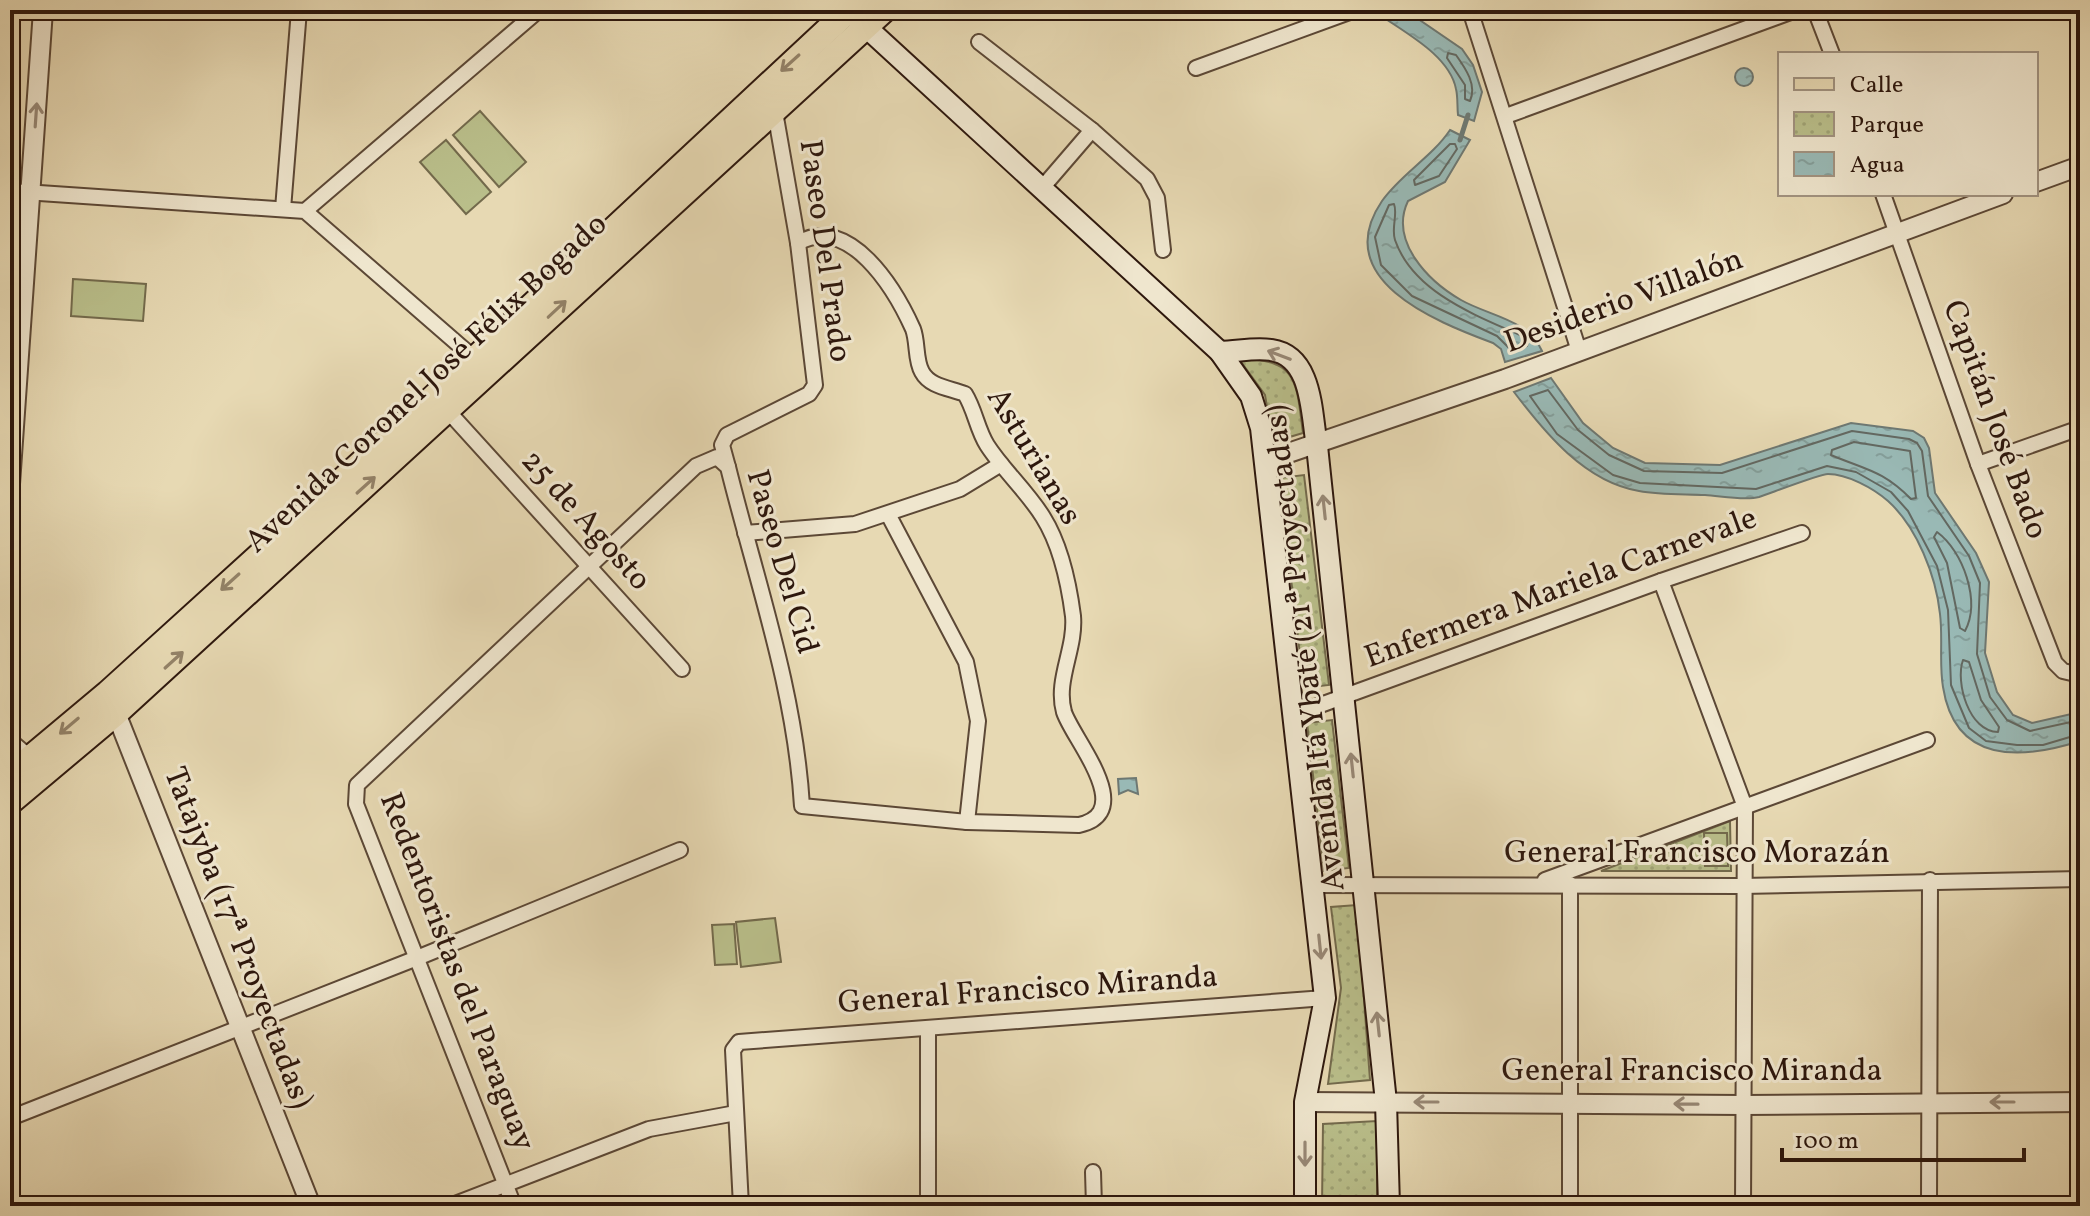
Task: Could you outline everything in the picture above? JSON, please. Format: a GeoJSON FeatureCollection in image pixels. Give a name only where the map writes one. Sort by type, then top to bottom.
{"type":"FeatureCollection","features":[{"type":"Feature","properties":{"kind":"main road","name":"Avenida Coronel José Félix Bogado"},"geometry":{"type":"LineString","coordinates":[[112,703],[474,358],[849,10]]}},
{"type":"Feature","properties":{"kind":"main road"},"geometry":{"type":"LineString","coordinates":[[849,10],[1220,352]]}},
{"type":"Feature","properties":{"kind":"main road","name":"Avenida Coronel José Félix Bogado"},"geometry":{"type":"LineString","coordinates":[[10,802],[24,770],[112,703],[447,410],[884,10]]}},
{"type":"Feature","properties":{"kind":"main road","name":"Avenida Itá Ybaté (21ª Proyectadas)"},"geometry":{"type":"LineString","coordinates":[[1220,352],[1275,350],[1298,363],[1304,376],[1317,446],[1345,696],[1386,1102],[1389,1206]]}},
{"type":"Feature","properties":{"kind":"main road","name":"Avenida Itá Ybaté (21ª Proyectadas)"},"geometry":{"type":"LineString","coordinates":[[1220,352],[1251,396],[1261,428],[1325,998],[1305,1102],[1305,1206]]}},
{"type":"Feature","properties":{"kind":"street"},"geometry":{"type":"LineString","coordinates":[[10,484],[17,283],[30,192],[43,10]]}},
{"type":"Feature","properties":{"kind":"street"},"geometry":{"type":"LineString","coordinates":[[283,209],[299,10]]}},
{"type":"Feature","properties":{"kind":"street"},"geometry":{"type":"LineString","coordinates":[[305,211],[539,10]]}},
{"type":"Feature","properties":{"kind":"street"},"geometry":{"type":"LineString","coordinates":[[1470,10],[1579,351]]}},
{"type":"Feature","properties":{"kind":"street"},"geometry":{"type":"LineString","coordinates":[[1506,116],[1796,10]]}},
{"type":"Feature","properties":{"kind":"street"},"geometry":{"type":"LineString","coordinates":[[1815,10],[1831,52]]}},
{"type":"Feature","properties":{"kind":"street"},"geometry":{"type":"LineString","coordinates":[[1196,68],[1352,12]]}},
{"type":"Feature","properties":{"kind":"street"},"geometry":{"type":"LineString","coordinates":[[979,42],[1092,130],[1147,179],[1157,198],[1163,250]]}},
{"type":"Feature","properties":{"kind":"street","name":"Paseo Del Prado"},"geometry":{"type":"LineString","coordinates":[[728,467],[722,445],[727,435],[813,390],[798,243],[775,109],[767,84]]}},
{"type":"Feature","properties":{"kind":"street"},"geometry":{"type":"LineString","coordinates":[[1042,188],[1092,130]]}},
{"type":"Feature","properties":{"kind":"street"},"geometry":{"type":"LineString","coordinates":[[2038,181],[2080,166]]}},
{"type":"Feature","properties":{"kind":"street"},"geometry":{"type":"LineString","coordinates":[[10,191],[305,211],[474,358]]}},
{"type":"Feature","properties":{"kind":"street","name":"Capitán José Bado"},"geometry":{"type":"LineString","coordinates":[[1884,196],[1978,464],[2055,663],[2063,671],[2080,675]]}},
{"type":"Feature","properties":{"kind":"street","name":"Desiderio Villalón"},"geometry":{"type":"LineString","coordinates":[[1265,461],[1317,446],[1505,379],[1998,196]]}},
{"type":"Feature","properties":{"kind":"street","name":"Asturianas"},"geometry":{"type":"LineString","coordinates":[[798,243],[806,238],[833,235],[855,247],[891,291],[915,333],[920,370],[930,381],[965,394],[985,443],[1043,517],[1069,593],[1074,641],[1062,686],[1063,707],[1100,777],[1103,791],[1098,813],[1091,821],[1079,825],[967,822]]}},
{"type":"Feature","properties":{"kind":"street","name":"25 de Agosto"},"geometry":{"type":"LineString","coordinates":[[447,410],[682,669]]}},
{"type":"Feature","properties":{"kind":"street"},"geometry":{"type":"LineString","coordinates":[[1978,464],[2080,428]]}},
{"type":"Feature","properties":{"kind":"street","name":"Paseo Del Cid"},"geometry":{"type":"LineString","coordinates":[[587,565],[696,466],[717,457],[728,467],[773,627],[789,701],[802,806],[967,822]]}},
{"type":"Feature","properties":{"kind":"street"},"geometry":{"type":"LineString","coordinates":[[745,533],[855,524],[960,489],[1001,464]]}},
{"type":"Feature","properties":{"kind":"street"},"geometry":{"type":"LineString","coordinates":[[888,514],[966,662],[973,688],[978,721],[967,822]]}},
{"type":"Feature","properties":{"kind":"street","name":"Enfermera Mariela Carnevale"},"geometry":{"type":"LineString","coordinates":[[1293,715],[1802,533]]}},
{"type":"Feature","properties":{"kind":"street","name":"Redentoristas del Paraguay"},"geometry":{"type":"LineString","coordinates":[[514,1206],[356,804],[357,785],[587,565]]}},
{"type":"Feature","properties":{"kind":"street"},"geometry":{"type":"LineString","coordinates":[[1661,581],[1745,807],[1742,886],[1743,1206]]}},
{"type":"Feature","properties":{"kind":"street","name":"Tatajyba (17ª Proyectadas)"},"geometry":{"type":"LineString","coordinates":[[112,703],[311,1206]]}},
{"type":"Feature","properties":{"kind":"street"},"geometry":{"type":"LineString","coordinates":[[1537,883],[1927,740]]}},
{"type":"Feature","properties":{"kind":"street"},"geometry":{"type":"LineString","coordinates":[[10,743],[24,770]]}},
{"type":"Feature","properties":{"kind":"street"},"geometry":{"type":"LineString","coordinates":[[10,1118],[417,958],[680,850]]}},
{"type":"Feature","properties":{"kind":"street","name":"General Francisco Morazán"},"geometry":{"type":"LineString","coordinates":[[1313,885],[1537,883],[1742,886],[2080,879]]}},
{"type":"Feature","properties":{"kind":"street"},"geometry":{"type":"LineString","coordinates":[[1929,1206],[1930,880]]}},
{"type":"Feature","properties":{"kind":"street"},"geometry":{"type":"LineString","coordinates":[[1570,884],[1570,1206]]}},
{"type":"Feature","properties":{"kind":"street","name":"General Francisco Miranda"},"geometry":{"type":"LineString","coordinates":[[736,1113],[735,1045],[1325,998]]}},
{"type":"Feature","properties":{"kind":"street"},"geometry":{"type":"LineString","coordinates":[[928,1029],[928,1206]]}},
{"type":"Feature","properties":{"kind":"street","name":"General Francisco Miranda"},"geometry":{"type":"LineString","coordinates":[[1305,1102],[1570,1101],[1743,1105],[2080,1102]]}},
{"type":"Feature","properties":{"kind":"street"},"geometry":{"type":"LineString","coordinates":[[450,1206],[649,1129],[736,1113],[741,1206]]}},
{"type":"Feature","properties":{"kind":"street"},"geometry":{"type":"LineString","coordinates":[[1093,1172],[1094,1206]]}},
{"type":"Feature","properties":{"kind":"green space"},"geometry":{"type":"Polygon","coordinates":[[[480,111],[526,162],[499,187],[453,135],[480,111]]]}},
{"type":"Feature","properties":{"kind":"green space"},"geometry":{"type":"Polygon","coordinates":[[[446,140],[491,192],[466,214],[420,162],[446,140]]]}},
{"type":"Feature","properties":{"kind":"green space"},"geometry":{"type":"Polygon","coordinates":[[[73,279],[146,284],[143,321],[71,316],[73,279]]]}},
{"type":"Feature","properties":{"kind":"green space"},"geometry":{"type":"Polygon","coordinates":[[[1239,359],[1273,363],[1291,377],[1303,433],[1276,441],[1272,437],[1265,395],[1239,359]]]}},
{"type":"Feature","properties":{"kind":"green space"},"geometry":{"type":"Polygon","coordinates":[[[1304,475],[1329,685],[1304,688],[1279,478],[1304,475]]]}},
{"type":"Feature","properties":{"kind":"green space"},"geometry":{"type":"Polygon","coordinates":[[[1332,720],[1349,868],[1324,871],[1307,723],[1332,720]]]}},
{"type":"Feature","properties":{"kind":"green space"},"geometry":{"type":"Polygon","coordinates":[[[1730,821],[1731,871],[1601,871],[1730,821]]]}},
{"type":"Feature","properties":{"kind":"green space"},"geometry":{"type":"Polygon","coordinates":[[[1704,833],[1727,833],[1728,866],[1705,866],[1704,833]]]}},
{"type":"Feature","properties":{"kind":"green space"},"geometry":{"type":"Polygon","coordinates":[[[1357,905],[1370,1080],[1328,1084],[1341,988],[1331,907],[1357,905]]]}},
{"type":"Feature","properties":{"kind":"green space"},"geometry":{"type":"Polygon","coordinates":[[[775,918],[781,962],[741,967],[736,922],[775,918]]]}},
{"type":"Feature","properties":{"kind":"green space"},"geometry":{"type":"Polygon","coordinates":[[[734,924],[737,964],[715,965],[712,925],[734,924]]]}},
{"type":"Feature","properties":{"kind":"green space"},"geometry":{"type":"Polygon","coordinates":[[[1377,1121],[1377,1206],[1322,1206],[1323,1124],[1377,1121]]]}},
{"type":"Feature","properties":{"kind":"water"},"geometry":{"type":"Polygon","coordinates":[[[1373,10],[1405,10],[1462,49],[1473,65],[1482,92],[1474,121],[1458,115],[1456,89],[1451,76],[1434,53],[1373,10]]]}},
{"type":"Feature","properties":{"kind":"water"},"geometry":{"type":"Polygon","coordinates":[[[1740,68],[1748,68],[1753,77],[1751,84],[1740,86],[1735,81],[1735,73],[1740,68]]]}},
{"type":"Feature","properties":{"kind":"water"},"geometry":{"type":"Polygon","coordinates":[[[1450,130],[1470,140],[1445,182],[1408,201],[1403,216],[1408,245],[1425,271],[1448,292],[1518,325],[1536,340],[1542,351],[1505,362],[1501,349],[1493,343],[1443,322],[1396,293],[1378,274],[1369,253],[1369,229],[1382,201],[1450,130]]]}},
{"type":"Feature","properties":{"kind":"water"},"geometry":{"type":"Polygon","coordinates":[[[1551,378],[1583,423],[1613,448],[1645,463],[1720,465],[1851,423],[1913,431],[1924,438],[1929,448],[1935,493],[1976,553],[1989,582],[1985,653],[1997,692],[2013,715],[2032,723],[2080,712],[2080,741],[2014,753],[1976,743],[1961,731],[1950,712],[1943,687],[1940,614],[1929,568],[1908,524],[1875,491],[1851,479],[1828,474],[1747,499],[1655,493],[1619,486],[1601,478],[1568,454],[1514,392],[1551,378]]]}},
{"type":"Feature","properties":{"kind":"water"},"geometry":{"type":"Polygon","coordinates":[[[1136,778],[1138,794],[1128,790],[1119,794],[1118,779],[1136,778]]]}},
{"type":"Feature","properties":{"kind":"waterway"},"geometry":{"type":"LineString","coordinates":[[1460,140],[1468,115]]}}]}
